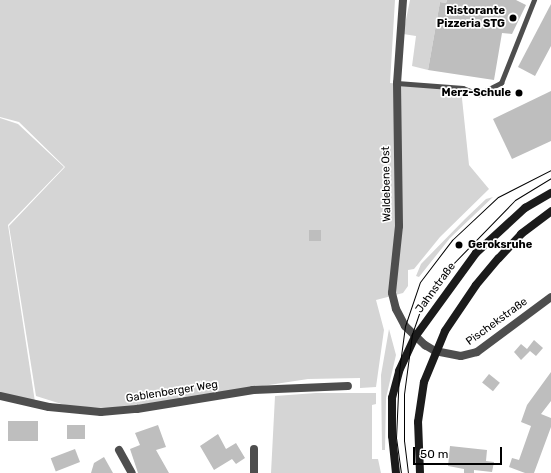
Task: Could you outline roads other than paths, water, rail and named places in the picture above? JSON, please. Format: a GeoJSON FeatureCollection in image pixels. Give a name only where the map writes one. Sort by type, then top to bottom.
{"type":"FeatureCollection","features":[{"type":"Feature","properties":{"kind":"main road","name":"Jahnstraße"},"geometry":{"type":"LineString","coordinates":[[415,337],[476,253],[525,208],[551,193]]}},
{"type":"Feature","properties":{"kind":"main road"},"geometry":{"type":"LineString","coordinates":[[420,473],[421,399],[435,350],[455,314],[476,284],[521,234],[551,211]]}},
{"type":"Feature","properties":{"kind":"main road"},"geometry":{"type":"LineString","coordinates":[[396,473],[392,436],[392,398],[399,371],[415,337]]}},
{"type":"Feature","properties":{"kind":"street","name":"Waldebene Ost"},"geometry":{"type":"LineString","coordinates":[[403,0],[397,83],[399,226],[392,293],[405,326],[415,337],[435,350]]}},
{"type":"Feature","properties":{"kind":"street","name":"Pischekstraße"},"geometry":{"type":"LineString","coordinates":[[435,350],[455,356],[470,355],[551,297]]}},
{"type":"Feature","properties":{"kind":"street","name":"Gablenberger Weg"},"geometry":{"type":"LineString","coordinates":[[0,396],[49,407],[101,412],[136,409],[254,390],[348,386]]}},
{"type":"Feature","properties":{"kind":"street"},"geometry":{"type":"LineString","coordinates":[[254,449],[254,473]]}},
{"type":"Feature","properties":{"kind":"street"},"geometry":{"type":"LineString","coordinates":[[119,450],[132,473]]}},
{"type":"Feature","properties":{"kind":"lane"},"geometry":{"type":"LineString","coordinates":[[397,83],[463,88],[479,94],[500,83],[534,0]]}},
{"type":"Feature","properties":{"kind":"tram line"},"geometry":{"type":"LineString","coordinates":[[401,473],[396,438],[399,371],[405,326],[420,282],[452,240],[498,197],[551,170]]}},
{"type":"Feature","properties":{"kind":"tram line"},"geometry":{"type":"LineString","coordinates":[[408,473],[404,441],[404,394],[412,334],[424,299],[446,271],[515,200],[551,178]]}},
{"type":"Feature","properties":{"kind":"place","name":"Ristorante Pizzeria STG"},"geometry":{"type":"Point","coordinates":[513,18]}},
{"type":"Feature","properties":{"kind":"place","name":"Merz-Schule"},"geometry":{"type":"Point","coordinates":[519,93]}},
{"type":"Feature","properties":{"kind":"place","name":"Geroksruhe"},"geometry":{"type":"Point","coordinates":[459,245]}}]}
